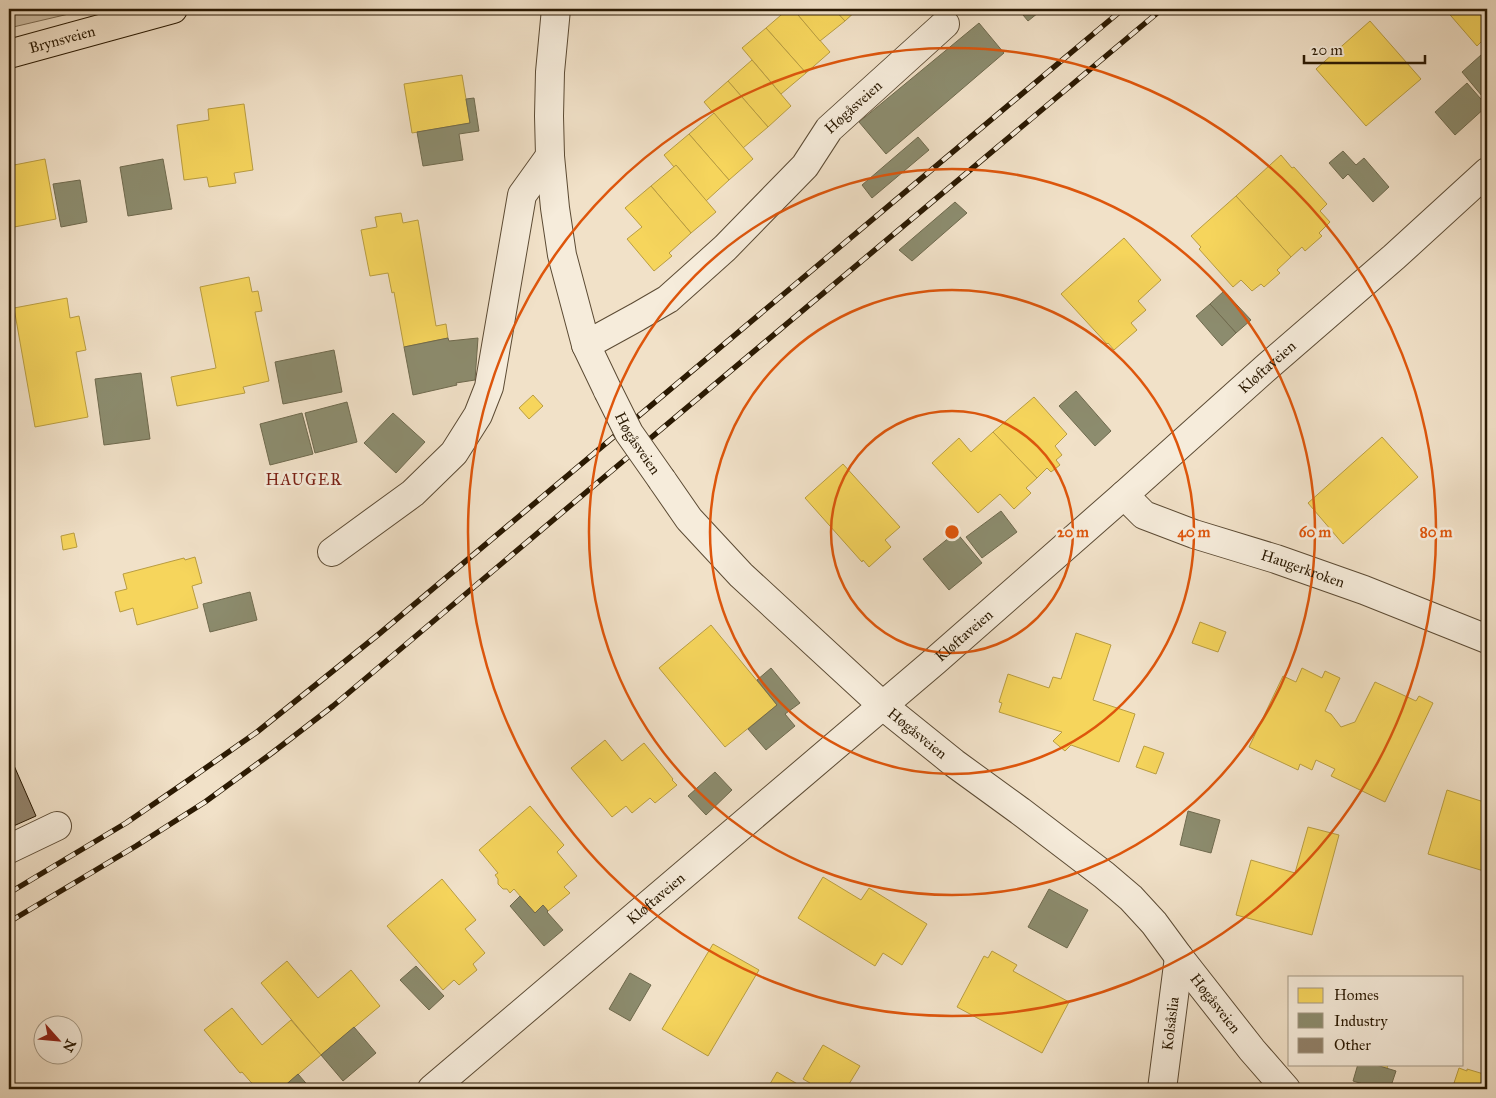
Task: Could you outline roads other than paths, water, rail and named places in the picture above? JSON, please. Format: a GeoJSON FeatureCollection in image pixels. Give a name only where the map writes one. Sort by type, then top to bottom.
{"type":"FeatureCollection","features":[{"type":"Feature","properties":{"kind":"main road","name":"Brynsveien"},"geometry":{"type":"LineString","coordinates":[[9,54],[173,9]]}},
{"type":"Feature","properties":{"kind":"street","name":"Høgåsveien"},"geometry":{"type":"LineString","coordinates":[[556,9],[550,72],[549,116],[554,208],[562,255],[586,345],[629,433],[689,519],[741,575],[882,705],[954,764],[1020,811],[1131,898],[1154,923],[1252,1050],[1286,1089]]}},
{"type":"Feature","properties":{"kind":"street","name":"Høgåsveien"},"geometry":{"type":"LineString","coordinates":[[586,345],[668,299],[726,248],[805,166],[829,129],[945,24]]}},
{"type":"Feature","properties":{"kind":"street"},"geometry":{"type":"LineString","coordinates":[[332,552],[413,493],[454,453],[478,415],[489,387],[522,195],[550,156]]}},
{"type":"Feature","properties":{"kind":"street","name":"Kløftaveien"},"geometry":{"type":"LineString","coordinates":[[432,1089],[935,661],[1394,257],[1487,172]]}},
{"type":"Feature","properties":{"kind":"street","name":"Haugerkroken"},"geometry":{"type":"LineString","coordinates":[[1124,495],[1144,515],[1194,534],[1276,559],[1355,587],[1487,639]]}},
{"type":"Feature","properties":{"kind":"street"},"geometry":{"type":"LineString","coordinates":[[9,849],[57,826]]}},
{"type":"Feature","properties":{"kind":"street","name":"Kolsåslia"},"geometry":{"type":"LineString","coordinates":[[1162,1089],[1179,957]]}},
{"type":"Feature","properties":{"kind":"railway"},"geometry":{"type":"LineString","coordinates":[[9,893],[126,823],[257,732],[379,634],[1123,9]]}},
{"type":"Feature","properties":{"kind":"railway"},"geometry":{"type":"LineString","coordinates":[[9,922],[205,802],[333,706],[1162,9]]}},
{"type":"Feature","properties":{"kind":"district","name":"HAUGER"},"geometry":{"type":"Point","coordinates":[304,479]}}]}
